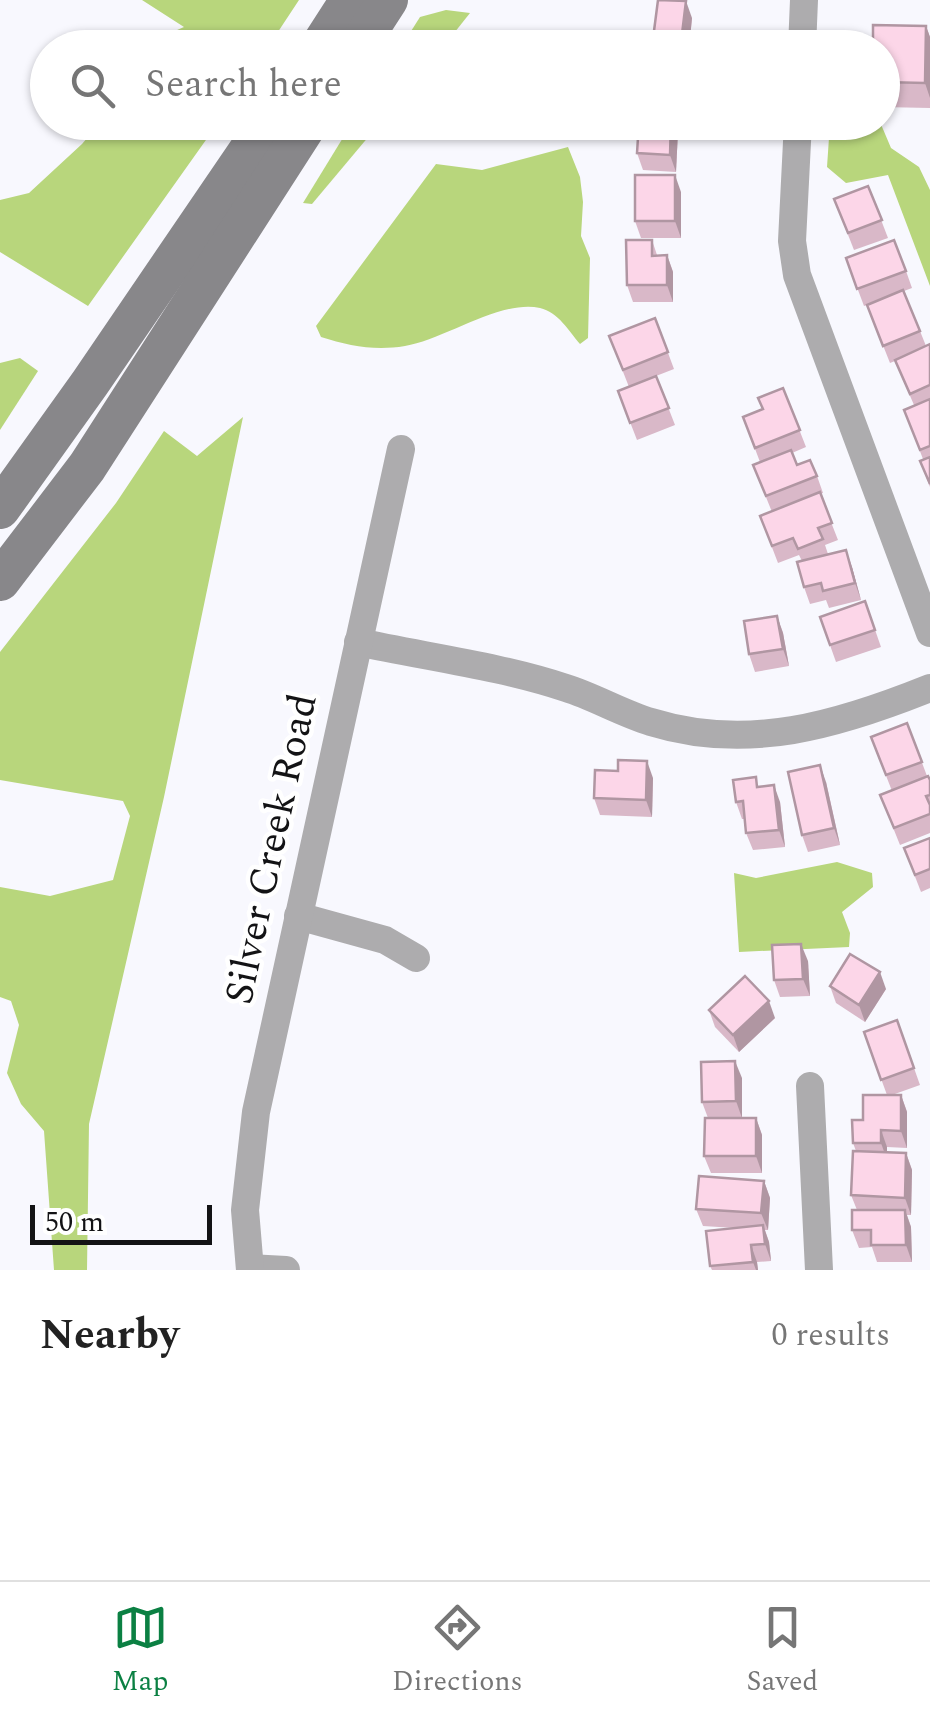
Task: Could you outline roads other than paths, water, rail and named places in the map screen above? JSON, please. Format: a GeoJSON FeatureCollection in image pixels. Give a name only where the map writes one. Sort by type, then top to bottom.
{"type":"FeatureCollection","features":[{"type":"Feature","properties":{"kind":"main road"},"geometry":{"type":"LineString","coordinates":[[343,30],[350,0]]}},
{"type":"Feature","properties":{"kind":"main road"},"geometry":{"type":"LineString","coordinates":[[355,30],[388,0]]}},
{"type":"Feature","properties":{"kind":"main road"},"geometry":{"type":"LineString","coordinates":[[0,508],[256,140]]}},
{"type":"Feature","properties":{"kind":"main road"},"geometry":{"type":"LineString","coordinates":[[0,581],[87,467],[298,140]]}},
{"type":"Feature","properties":{"kind":"street"},"geometry":{"type":"LineString","coordinates":[[803,30],[804,0]]}},
{"type":"Feature","properties":{"kind":"street"},"geometry":{"type":"LineString","coordinates":[[797,140],[792,241],[797,275],[930,633]]}},
{"type":"Feature","properties":{"kind":"street","name":"Silver Creek Road"},"geometry":{"type":"LineString","coordinates":[[250,1269],[246,1210],[250,1150],[401,449]]}},
{"type":"Feature","properties":{"kind":"street"},"geometry":{"type":"LineString","coordinates":[[358,642],[545,682],[651,722],[724,737],[788,733],[841,722],[930,688]]}},
{"type":"Feature","properties":{"kind":"street"},"geometry":{"type":"LineString","coordinates":[[298,916],[385,940],[416,958]]}},
{"type":"Feature","properties":{"kind":"street"},"geometry":{"type":"LineString","coordinates":[[810,1086],[818,1270]]}},
{"type":"Feature","properties":{"kind":"street"},"geometry":{"type":"LineString","coordinates":[[250,1269],[286,1270]]}}]}
